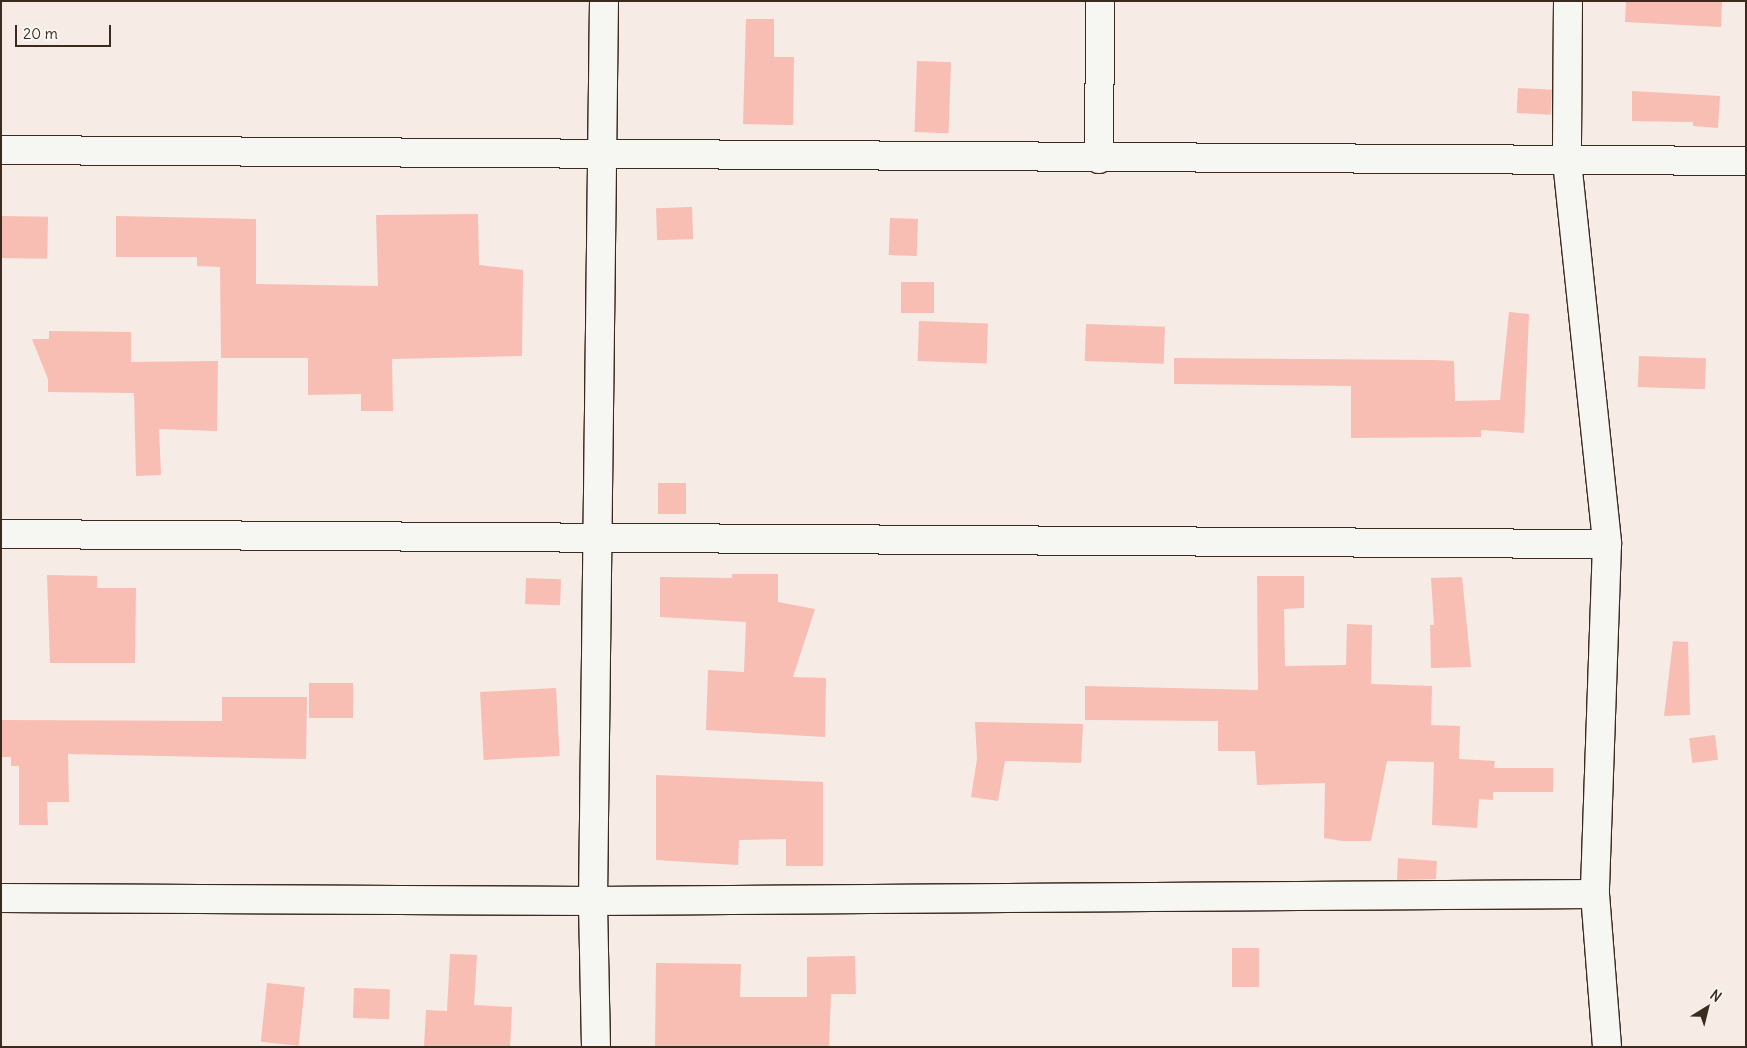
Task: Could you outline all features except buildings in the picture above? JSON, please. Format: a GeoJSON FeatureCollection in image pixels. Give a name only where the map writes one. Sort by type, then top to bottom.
{"type":"FeatureCollection","features":[{"type":"Feature","properties":{"kind":"street"},"geometry":{"type":"LineString","coordinates":[[596,1047],[593,901],[605,153],[604,1]]}},
{"type":"Feature","properties":{"kind":"street"},"geometry":{"type":"LineString","coordinates":[[1100,1],[1100,159]]}},
{"type":"Feature","properties":{"kind":"street"},"geometry":{"type":"LineString","coordinates":[[1568,1],[1567,161],[1607,544],[1595,894],[1607,1047]]}},
{"type":"Feature","properties":{"kind":"street"},"geometry":{"type":"LineString","coordinates":[[1,150],[605,153],[933,152],[1100,159],[1746,160]]}},
{"type":"Feature","properties":{"kind":"street"},"geometry":{"type":"LineString","coordinates":[[1,534],[599,536],[1607,544]]}},
{"type":"Feature","properties":{"kind":"street"},"geometry":{"type":"LineString","coordinates":[[1,898],[593,901],[1595,894]]}}]}
